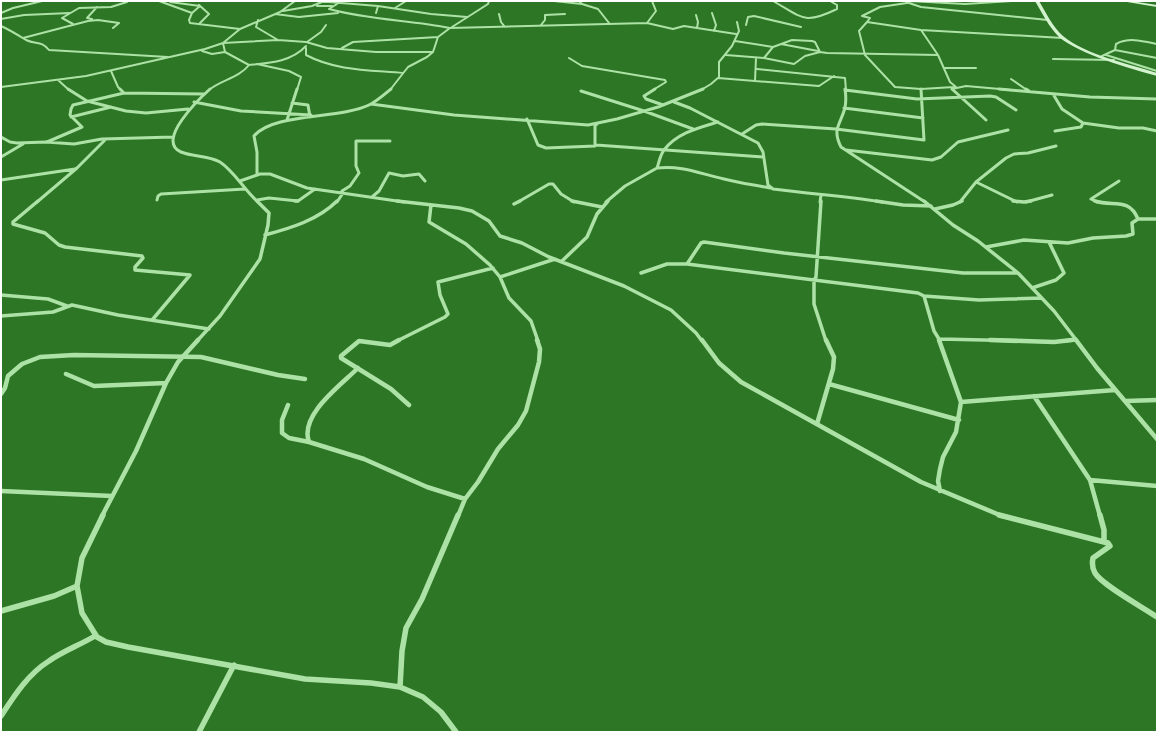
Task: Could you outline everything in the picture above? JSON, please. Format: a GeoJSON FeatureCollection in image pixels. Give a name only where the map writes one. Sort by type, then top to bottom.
{"type":"FeatureCollection","features":[{"type":"Feature","properties":{"kind":"street"},"geometry":{"type":"LineString","coordinates":[[1,13],[13,8],[42,1]]}},
{"type":"Feature","properties":{"kind":"street"},"geometry":{"type":"LineString","coordinates":[[159,1],[192,13]]}},
{"type":"Feature","properties":{"kind":"street"},"geometry":{"type":"LineString","coordinates":[[166,3],[178,1]]}},
{"type":"Feature","properties":{"kind":"street"},"geometry":{"type":"LineString","coordinates":[[280,12],[295,1]]}},
{"type":"Feature","properties":{"kind":"street"},"geometry":{"type":"LineString","coordinates":[[316,1],[337,4],[378,6],[431,14],[467,17]]}},
{"type":"Feature","properties":{"kind":"street"},"geometry":{"type":"LineString","coordinates":[[353,4],[356,1]]}},
{"type":"Feature","properties":{"kind":"street"},"geometry":{"type":"LineString","coordinates":[[395,8],[406,1]]}},
{"type":"Feature","properties":{"kind":"street"},"geometry":{"type":"LineString","coordinates":[[342,49],[353,42],[438,37],[488,4],[489,1]]}},
{"type":"Feature","properties":{"kind":"street"},"geometry":{"type":"LineString","coordinates":[[554,1],[592,5],[601,11],[609,23]]}},
{"type":"Feature","properties":{"kind":"street"},"geometry":{"type":"LineString","coordinates":[[579,1],[582,4]]}},
{"type":"Feature","properties":{"kind":"street"},"geometry":{"type":"LineString","coordinates":[[647,23],[656,11],[652,1]]}},
{"type":"Feature","properties":{"kind":"street"},"geometry":{"type":"LineString","coordinates":[[773,1],[800,16],[813,19],[837,9],[837,5],[830,1]]}},
{"type":"Feature","properties":{"kind":"street"},"geometry":{"type":"LineString","coordinates":[[904,1],[965,4],[1012,1]]}},
{"type":"Feature","properties":{"kind":"street"},"geometry":{"type":"LineString","coordinates":[[988,1],[994,3]]}},
{"type":"Feature","properties":{"kind":"street"},"geometry":{"type":"LineString","coordinates":[[1036,1],[1048,20],[1063,38],[1072,44],[1157,71]]}},
{"type":"Feature","properties":{"kind":"street"},"geometry":{"type":"LineString","coordinates":[[1123,1],[1157,6]]}},
{"type":"Feature","properties":{"kind":"street"},"geometry":{"type":"LineString","coordinates":[[73,24],[62,19],[79,8],[111,7],[127,2]]}},
{"type":"Feature","properties":{"kind":"street"},"geometry":{"type":"LineString","coordinates":[[170,2],[199,5],[204,8],[209,14],[200,23]]}},
{"type":"Feature","properties":{"kind":"street"},"geometry":{"type":"LineString","coordinates":[[315,6],[323,2]]}},
{"type":"Feature","properties":{"kind":"street"},"geometry":{"type":"LineString","coordinates":[[1048,20],[926,7],[912,5],[908,2],[880,7],[862,16],[870,18],[859,31],[865,54],[895,87],[921,89],[966,86],[1053,94],[1157,99]]}},
{"type":"Feature","properties":{"kind":"street"},"geometry":{"type":"LineString","coordinates":[[223,43],[240,29],[258,20],[280,12],[315,6],[332,6],[337,4]]}},
{"type":"Feature","properties":{"kind":"street"},"geometry":{"type":"LineString","coordinates":[[199,5],[199,8],[192,13],[189,22],[240,29]]}},
{"type":"Feature","properties":{"kind":"street"},"geometry":{"type":"LineString","coordinates":[[332,6],[329,9],[373,19],[398,20],[451,28],[647,23],[672,29],[683,26],[736,34]]}},
{"type":"Feature","properties":{"kind":"street"},"geometry":{"type":"LineString","coordinates":[[376,13],[378,6]]}},
{"type":"Feature","properties":{"kind":"street"},"geometry":{"type":"LineString","coordinates":[[97,7],[87,18],[119,23],[113,28]]}},
{"type":"Feature","properties":{"kind":"street"},"geometry":{"type":"LineString","coordinates":[[1,19],[24,15],[71,13]]}},
{"type":"Feature","properties":{"kind":"street"},"geometry":{"type":"LineString","coordinates":[[275,14],[299,17],[344,13]]}},
{"type":"Feature","properties":{"kind":"street"},"geometry":{"type":"LineString","coordinates":[[712,13],[716,25],[714,31]]}},
{"type":"Feature","properties":{"kind":"street"},"geometry":{"type":"LineString","coordinates":[[499,14],[501,22],[505,27]]}},
{"type":"Feature","properties":{"kind":"street"},"geometry":{"type":"LineString","coordinates":[[541,25],[545,20],[545,15],[565,14]]}},
{"type":"Feature","properties":{"kind":"street"},"geometry":{"type":"LineString","coordinates":[[696,15],[698,22],[697,28]]}},
{"type":"Feature","properties":{"kind":"street"},"geometry":{"type":"LineString","coordinates":[[746,25],[748,16],[754,16],[801,27]]}},
{"type":"Feature","properties":{"kind":"street"},"geometry":{"type":"LineString","coordinates":[[23,38],[73,24],[94,20]]}},
{"type":"Feature","properties":{"kind":"street"},"geometry":{"type":"LineString","coordinates":[[258,20],[256,27],[278,40]]}},
{"type":"Feature","properties":{"kind":"street"},"geometry":{"type":"LineString","coordinates":[[370,104],[454,115],[588,125],[599,123],[687,98],[701,91],[718,78],[720,72],[719,62],[726,55],[735,41],[736,34],[739,31],[737,22]]}},
{"type":"Feature","properties":{"kind":"street"},"geometry":{"type":"LineString","coordinates":[[867,22],[921,30],[1063,38]]}},
{"type":"Feature","properties":{"kind":"street"},"geometry":{"type":"LineString","coordinates":[[326,25],[321,32],[307,42],[306,55],[318,62],[357,69],[403,73]]}},
{"type":"Feature","properties":{"kind":"street"},"geometry":{"type":"LineString","coordinates":[[1,26],[17,33],[28,41],[44,44],[49,50],[173,57]]}},
{"type":"Feature","properties":{"kind":"street"},"geometry":{"type":"LineString","coordinates":[[921,30],[938,55],[950,82],[956,87]]}},
{"type":"Feature","properties":{"kind":"street"},"geometry":{"type":"LineString","coordinates":[[257,175],[257,152],[254,136],[256,133],[268,126],[287,120],[359,108],[370,104],[391,89],[408,67],[427,57],[433,52],[438,37]]}},
{"type":"Feature","properties":{"kind":"street"},"geometry":{"type":"LineString","coordinates":[[1,86],[58,80],[111,71],[200,51],[223,43],[257,40],[307,42],[327,48],[376,52],[433,52]]}},
{"type":"Feature","properties":{"kind":"street"},"geometry":{"type":"LineString","coordinates":[[764,58],[773,47],[792,40],[814,42],[820,52]]}},
{"type":"Feature","properties":{"kind":"street"},"geometry":{"type":"LineString","coordinates":[[1115,50],[1116,44],[1128,40],[1157,44]]}},
{"type":"Feature","properties":{"kind":"street"},"geometry":{"type":"LineString","coordinates":[[735,41],[773,47]]}},
{"type":"Feature","properties":{"kind":"street"},"geometry":{"type":"LineString","coordinates":[[223,43],[225,52]]}},
{"type":"Feature","properties":{"kind":"street"},"geometry":{"type":"LineString","coordinates":[[780,44],[820,52],[938,55]]}},
{"type":"Feature","properties":{"kind":"street"},"geometry":{"type":"LineString","coordinates":[[200,51],[212,54],[225,52],[249,65],[283,59],[306,48]]}},
{"type":"Feature","properties":{"kind":"street"},"geometry":{"type":"LineString","coordinates":[[1104,55],[1115,50],[1157,58]]}},
{"type":"Feature","properties":{"kind":"street"},"geometry":{"type":"LineString","coordinates":[[726,55],[764,58],[794,64],[805,56],[820,52]]}},
{"type":"Feature","properties":{"kind":"street"},"geometry":{"type":"LineString","coordinates":[[1104,55],[1114,60],[1157,74]]}},
{"type":"Feature","properties":{"kind":"street"},"geometry":{"type":"LineString","coordinates":[[569,58],[582,66],[667,81],[644,96],[664,105]]}},
{"type":"Feature","properties":{"kind":"street"},"geometry":{"type":"LineString","coordinates":[[756,58],[756,81]]}},
{"type":"Feature","properties":{"kind":"street"},"geometry":{"type":"LineString","coordinates":[[1053,59],[1114,60]]}},
{"type":"Feature","properties":{"kind":"street"},"geometry":{"type":"LineString","coordinates":[[257,64],[289,71],[301,77],[287,120]]}},
{"type":"Feature","properties":{"kind":"street"},"geometry":{"type":"LineString","coordinates":[[249,65],[243,72],[216,84],[194,102],[173,137],[173,146],[178,151],[216,161],[240,181],[245,189],[269,212],[268,225],[260,259],[209,329],[183,356],[166,383],[136,451],[82,558],[78,586],[82,613],[95,636],[106,642],[305,678],[371,683],[400,687],[422,697],[429,702],[441,712],[456,732]]}},
{"type":"Feature","properties":{"kind":"street"},"geometry":{"type":"LineString","coordinates":[[944,68],[976,68]]}},
{"type":"Feature","properties":{"kind":"street"},"geometry":{"type":"LineString","coordinates":[[757,69],[845,78],[846,101],[836,129],[837,141],[841,147],[933,208],[953,225],[1018,273],[1054,311],[1115,390],[1157,439]]}},
{"type":"Feature","properties":{"kind":"street"},"geometry":{"type":"LineString","coordinates":[[111,71],[118,87],[124,94]]}},
{"type":"Feature","properties":{"kind":"street"},"geometry":{"type":"LineString","coordinates":[[718,78],[819,86],[835,76]]}},
{"type":"Feature","properties":{"kind":"street"},"geometry":{"type":"LineString","coordinates":[[1011,79],[1029,91]]}},
{"type":"Feature","properties":{"kind":"street"},"geometry":{"type":"LineString","coordinates":[[58,80],[66,88],[87,101],[111,108],[140,113],[188,110]]}},
{"type":"Feature","properties":{"kind":"street"},"geometry":{"type":"LineString","coordinates":[[956,87],[952,89],[986,120]]}},
{"type":"Feature","properties":{"kind":"street"},"geometry":{"type":"LineString","coordinates":[[742,134],[756,125],[762,124],[836,129],[924,140],[921,89]]}},
{"type":"Feature","properties":{"kind":"street"},"geometry":{"type":"LineString","coordinates":[[845,90],[921,98],[990,96],[996,97],[1016,110]]}},
{"type":"Feature","properties":{"kind":"street"},"geometry":{"type":"LineString","coordinates":[[581,91],[644,111],[693,129]]}},
{"type":"Feature","properties":{"kind":"street"},"geometry":{"type":"LineString","coordinates":[[46,142],[81,128],[82,126],[71,117],[71,106],[87,101],[124,94],[204,94]]}},
{"type":"Feature","properties":{"kind":"street"},"geometry":{"type":"LineString","coordinates":[[1053,94],[1062,109],[1083,123],[1119,128],[1143,128],[1157,131]]}},
{"type":"Feature","properties":{"kind":"street"},"geometry":{"type":"LineString","coordinates":[[194,102],[241,111],[289,113],[311,116]]}},
{"type":"Feature","properties":{"kind":"street"},"geometry":{"type":"LineString","coordinates":[[673,102],[690,108],[758,142],[762,148],[768,184],[771,188]]}},
{"type":"Feature","properties":{"kind":"street"},"geometry":{"type":"LineString","coordinates":[[292,103],[306,104],[311,116]]}},
{"type":"Feature","properties":{"kind":"street"},"geometry":{"type":"LineString","coordinates":[[71,117],[111,108]]}},
{"type":"Feature","properties":{"kind":"street"},"geometry":{"type":"LineString","coordinates":[[844,108],[922,118]]}},
{"type":"Feature","properties":{"kind":"street"},"geometry":{"type":"LineString","coordinates":[[527,120],[538,146],[542,147],[591,147],[596,145],[763,158]]}},
{"type":"Feature","properties":{"kind":"street"},"geometry":{"type":"LineString","coordinates":[[656,168],[663,151],[678,137],[693,129],[718,122]]}},
{"type":"Feature","properties":{"kind":"street"},"geometry":{"type":"LineString","coordinates":[[596,145],[595,126],[599,123]]}},
{"type":"Feature","properties":{"kind":"street"},"geometry":{"type":"LineString","coordinates":[[1055,131],[1081,126],[1083,123]]}},
{"type":"Feature","properties":{"kind":"street"},"geometry":{"type":"LineString","coordinates":[[846,150],[932,160],[941,157],[958,142],[1008,130]]}},
{"type":"Feature","properties":{"kind":"street"},"geometry":{"type":"LineString","coordinates":[[1,137],[10,142],[74,144],[106,139],[173,137]]}},
{"type":"Feature","properties":{"kind":"street"},"geometry":{"type":"LineString","coordinates":[[106,139],[77,168],[13,222],[13,224],[45,233],[59,245],[65,247],[142,256],[143,258],[135,267],[135,270],[183,272],[190,274],[153,320]]}},
{"type":"Feature","properties":{"kind":"street"},"geometry":{"type":"LineString","coordinates":[[265,235],[318,216],[336,202],[341,192],[348,189],[360,171],[356,166],[356,141],[390,141]]}},
{"type":"Feature","properties":{"kind":"street"},"geometry":{"type":"LineString","coordinates":[[1,157],[25,143]]}},
{"type":"Feature","properties":{"kind":"street"},"geometry":{"type":"LineString","coordinates":[[562,261],[588,237],[602,207],[625,186],[656,168],[666,166],[682,167],[727,180],[776,190],[821,195],[830,194],[845,198],[933,208],[953,205],[962,201],[976,182],[1006,158],[1014,154],[1028,154],[1056,146]]}},
{"type":"Feature","properties":{"kind":"street"},"geometry":{"type":"LineString","coordinates":[[1,180],[77,168]]}},
{"type":"Feature","properties":{"kind":"street"},"geometry":{"type":"LineString","coordinates":[[240,181],[257,175],[273,174],[304,188],[472,211],[489,221],[500,236],[522,243],[555,259],[624,286],[671,310],[696,333],[719,363],[741,382],[892,464],[922,482],[940,491],[1011,519],[1108,543],[1110,546],[1093,558],[1092,568],[1095,574],[1110,586],[1157,617]]}},
{"type":"Feature","properties":{"kind":"street"},"geometry":{"type":"LineString","coordinates":[[372,197],[379,191],[389,174],[403,176],[419,174],[425,181]]}},
{"type":"Feature","properties":{"kind":"street"},"geometry":{"type":"LineString","coordinates":[[976,182],[985,184],[1014,201],[1024,202],[1052,195]]}},
{"type":"Feature","properties":{"kind":"street"},"geometry":{"type":"LineString","coordinates":[[1119,182],[1091,199],[1127,205],[1136,212],[1138,219]]}},
{"type":"Feature","properties":{"kind":"street"},"geometry":{"type":"LineString","coordinates":[[514,204],[550,184],[553,184],[562,195],[570,199],[581,203],[602,207]]}},
{"type":"Feature","properties":{"kind":"street"},"geometry":{"type":"LineString","coordinates":[[157,200],[158,196],[161,194],[245,189]]}},
{"type":"Feature","properties":{"kind":"street"},"geometry":{"type":"LineString","coordinates":[[256,200],[269,198],[298,201],[315,189]]}},
{"type":"Feature","properties":{"kind":"street"},"geometry":{"type":"LineString","coordinates":[[817,424],[833,369],[834,357],[823,335],[814,304],[814,280],[816,277],[816,257],[821,195]]}},
{"type":"Feature","properties":{"kind":"street"},"geometry":{"type":"LineString","coordinates":[[400,687],[402,652],[406,628],[422,599],[465,499],[478,482],[498,448],[518,425],[526,410],[539,362],[540,349],[534,325],[509,298],[500,277],[493,268],[466,244],[429,222],[431,205]]}},
{"type":"Feature","properties":{"kind":"street"},"geometry":{"type":"LineString","coordinates":[[986,248],[1018,240],[1068,242],[1093,238],[1130,236],[1134,232],[1132,223],[1138,219],[1157,219]]}},
{"type":"Feature","properties":{"kind":"street"},"geometry":{"type":"LineString","coordinates":[[687,264],[701,243],[704,242],[816,257],[963,273],[1018,273]]}},
{"type":"Feature","properties":{"kind":"street"},"geometry":{"type":"LineString","coordinates":[[1032,288],[1037,285],[1054,282],[1064,273],[1052,252],[1049,242]]}},
{"type":"Feature","properties":{"kind":"street"},"geometry":{"type":"LineString","coordinates":[[500,277],[555,259]]}},
{"type":"Feature","properties":{"kind":"street"},"geometry":{"type":"LineString","coordinates":[[641,273],[667,264],[687,264],[924,296],[979,300],[1042,298]]}},
{"type":"Feature","properties":{"kind":"street"},"geometry":{"type":"LineString","coordinates":[[409,405],[391,389],[340,357],[356,342],[361,341],[390,345],[445,317],[448,314],[440,296],[438,282],[493,268]]}},
{"type":"Feature","properties":{"kind":"street"},"geometry":{"type":"LineString","coordinates":[[1,295],[48,299],[67,306],[209,329]]}},
{"type":"Feature","properties":{"kind":"street"},"geometry":{"type":"LineString","coordinates":[[924,296],[934,331],[939,339],[961,402],[956,432],[943,457],[940,469],[938,481],[940,491]]}},
{"type":"Feature","properties":{"kind":"street"},"geometry":{"type":"LineString","coordinates":[[1,316],[53,312],[67,306]]}},
{"type":"Feature","properties":{"kind":"street"},"geometry":{"type":"LineString","coordinates":[[939,339],[1054,342],[1075,340]]}},
{"type":"Feature","properties":{"kind":"street"},"geometry":{"type":"LineString","coordinates":[[1,394],[5,388],[8,376],[22,364],[40,357],[74,355],[201,357],[278,375],[305,379]]}},
{"type":"Feature","properties":{"kind":"street"},"geometry":{"type":"LineString","coordinates":[[309,442],[307,436],[310,421],[321,406],[358,368]]}},
{"type":"Feature","properties":{"kind":"street"},"geometry":{"type":"LineString","coordinates":[[66,374],[94,386],[166,383]]}},
{"type":"Feature","properties":{"kind":"street"},"geometry":{"type":"LineString","coordinates":[[829,384],[959,420]]}},
{"type":"Feature","properties":{"kind":"street"},"geometry":{"type":"LineString","coordinates":[[961,402],[1115,390]]}},
{"type":"Feature","properties":{"kind":"street"},"geometry":{"type":"LineString","coordinates":[[1034,396],[1090,480],[1104,530],[1104,541]]}},
{"type":"Feature","properties":{"kind":"street"},"geometry":{"type":"LineString","coordinates":[[1125,401],[1157,400]]}},
{"type":"Feature","properties":{"kind":"street"},"geometry":{"type":"LineString","coordinates":[[288,405],[282,420],[282,433],[289,438],[309,442],[364,459],[427,487],[465,499]]}},
{"type":"Feature","properties":{"kind":"street"},"geometry":{"type":"LineString","coordinates":[[1090,480],[1157,486]]}},
{"type":"Feature","properties":{"kind":"street"},"geometry":{"type":"LineString","coordinates":[[1,491],[112,496]]}},
{"type":"Feature","properties":{"kind":"street"},"geometry":{"type":"LineString","coordinates":[[1,611],[54,596],[78,586]]}},
{"type":"Feature","properties":{"kind":"street"},"geometry":{"type":"LineString","coordinates":[[1,716],[17,692],[38,669],[50,660],[77,647],[95,636]]}},
{"type":"Feature","properties":{"kind":"street"},"geometry":{"type":"LineString","coordinates":[[199,732],[234,665]]}}]}
